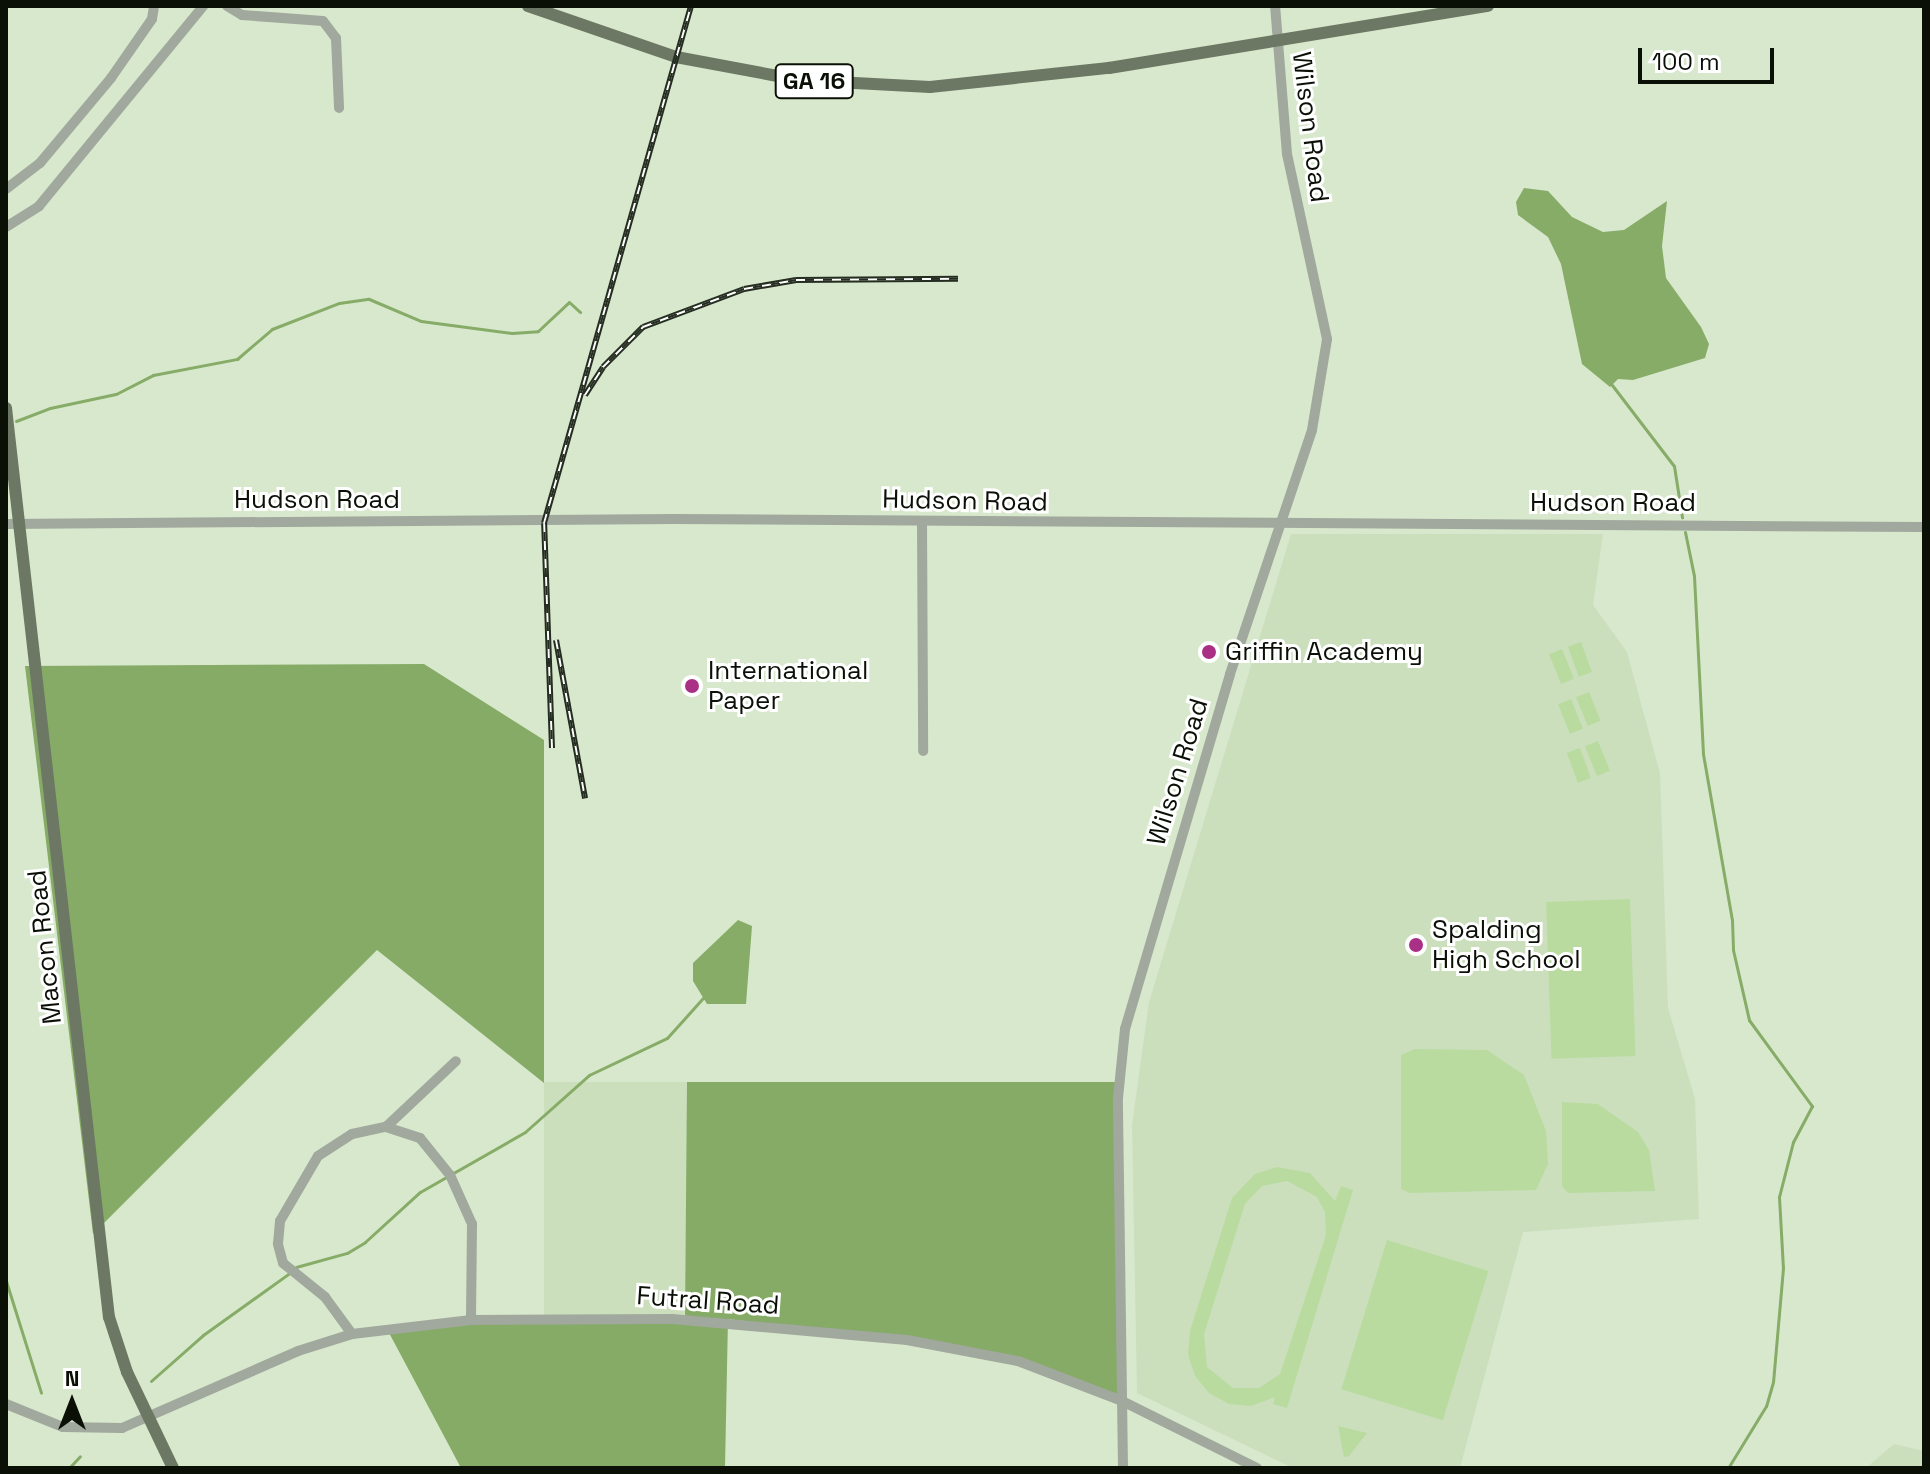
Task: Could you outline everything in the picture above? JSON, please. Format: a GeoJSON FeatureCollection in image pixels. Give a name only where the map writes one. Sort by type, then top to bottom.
{"type":"FeatureCollection","features":[{"type":"Feature","properties":{"kind":"main road","name":"GA 16"},"geometry":{"type":"LineString","coordinates":[[528,6],[676,57],[799,80],[930,87],[1093,71],[1488,6]]}},
{"type":"Feature","properties":{"kind":"main road","name":"Macon Road"},"geometry":{"type":"LineString","coordinates":[[6,408],[109,1317],[149,1419],[173,1468]]}},
{"type":"Feature","properties":{"kind":"street"},"geometry":{"type":"LineString","coordinates":[[6,189],[40,163],[111,78],[152,19],[154,6]]}},
{"type":"Feature","properties":{"kind":"street"},"geometry":{"type":"LineString","coordinates":[[6,227],[39,206],[203,6]]}},
{"type":"Feature","properties":{"kind":"street"},"geometry":{"type":"LineString","coordinates":[[227,6],[242,15],[323,21],[336,38],[339,108]]}},
{"type":"Feature","properties":{"kind":"street","name":"Wilson Road"},"geometry":{"type":"LineString","coordinates":[[1123,1468],[1118,1098],[1125,1029],[1230,674],[1317,413],[1327,339],[1287,154],[1275,6]]}},
{"type":"Feature","properties":{"kind":"street"},"geometry":{"type":"LineString","coordinates":[[922,522],[923,751]]}},
{"type":"Feature","properties":{"kind":"street","name":"Hudson Road"},"geometry":{"type":"LineString","coordinates":[[6,524],[922,522],[1924,527]]}},
{"type":"Feature","properties":{"kind":"street"},"geometry":{"type":"LineString","coordinates":[[386,1127],[456,1061]]}},
{"type":"Feature","properties":{"kind":"street"},"geometry":{"type":"LineString","coordinates":[[352,1334],[325,1297],[283,1263],[278,1244],[280,1221],[318,1156],[352,1134],[386,1127],[420,1138],[450,1175],[472,1224],[471,1320]]}},
{"type":"Feature","properties":{"kind":"street","name":"Futral Road"},"geometry":{"type":"LineString","coordinates":[[6,1404],[63,1427],[106,1430],[149,1419],[233,1380],[352,1334],[471,1320],[672,1319],[919,1342],[1018,1361],[1122,1401],[1257,1468]]}},
{"type":"Feature","properties":{"kind":"shaded area"},"geometry":{"type":"Polygon","coordinates":[[[1524,188],[1548,191],[1572,217],[1603,232],[1624,230],[1667,201],[1662,246],[1666,278],[1701,327],[1709,344],[1705,358],[1633,380],[1618,379],[1610,387],[1582,364],[1561,264],[1548,237],[1518,215],[1516,202],[1524,188]]]}},
{"type":"Feature","properties":{"kind":"shaded area","name":"Spalding High School"},"geometry":{"type":"Polygon","coordinates":[[[1291,534],[1603,534],[1593,605],[1627,652],[1660,773],[1668,1008],[1695,1099],[1699,1219],[1523,1232],[1460,1468],[1293,1468],[1137,1393],[1132,1125],[1149,1002],[1291,534]]]}},
{"type":"Feature","properties":{"kind":"shaded area"},"geometry":{"type":"Polygon","coordinates":[[[1581,642],[1592,672],[1579,677],[1568,647],[1581,642]]]}},
{"type":"Feature","properties":{"kind":"shaded area"},"geometry":{"type":"Polygon","coordinates":[[[1562,649],[1574,679],[1561,684],[1549,654],[1562,649]]]}},
{"type":"Feature","properties":{"kind":"shaded area"},"geometry":{"type":"Polygon","coordinates":[[[424,664],[544,740],[544,1083],[377,950],[93,1234],[25,666],[424,664]]]}},
{"type":"Feature","properties":{"kind":"shaded area"},"geometry":{"type":"Polygon","coordinates":[[[1589,692],[1601,721],[1588,726],[1576,697],[1589,692]]]}},
{"type":"Feature","properties":{"kind":"shaded area"},"geometry":{"type":"Polygon","coordinates":[[[1571,699],[1583,729],[1570,734],[1558,704],[1571,699]]]}},
{"type":"Feature","properties":{"kind":"shaded area"},"geometry":{"type":"Polygon","coordinates":[[[1598,741],[1610,771],[1597,776],[1585,746],[1598,741]]]}},
{"type":"Feature","properties":{"kind":"shaded area"},"geometry":{"type":"Polygon","coordinates":[[[1580,748],[1591,778],[1578,783],[1567,753],[1580,748]]]}},
{"type":"Feature","properties":{"kind":"shaded area"},"geometry":{"type":"Polygon","coordinates":[[[1630,899],[1635,1056],[1552,1059],[1546,902],[1630,899]]]}},
{"type":"Feature","properties":{"kind":"shaded area"},"geometry":{"type":"Polygon","coordinates":[[[738,920],[752,926],[746,1004],[707,1004],[693,981],[693,963],[738,920]]]}},
{"type":"Feature","properties":{"kind":"shaded area"},"geometry":{"type":"Polygon","coordinates":[[[1415,1049],[1487,1050],[1524,1075],[1546,1131],[1548,1164],[1536,1190],[1410,1193],[1401,1189],[1401,1055],[1415,1049]]]}},
{"type":"Feature","properties":{"kind":"shaded area"},"geometry":{"type":"Polygon","coordinates":[[[544,1082],[687,1082],[687,1321],[544,1321],[544,1082]]]}},
{"type":"Feature","properties":{"kind":"shaded area"},"geometry":{"type":"Polygon","coordinates":[[[687,1082],[1119,1082],[1117,1395],[1008,1356],[728,1319],[725,1468],[461,1468],[387,1329],[404,1324],[685,1321],[687,1082]]]}},
{"type":"Feature","properties":{"kind":"shaded area"},"geometry":{"type":"Polygon","coordinates":[[[1562,1102],[1598,1104],[1638,1132],[1649,1150],[1655,1191],[1568,1193],[1562,1186],[1562,1102]]]}},
{"type":"Feature","properties":{"kind":"shaded area"},"geometry":{"type":"Polygon","coordinates":[[[1277,1167],[1310,1173],[1335,1201],[1341,1186],[1353,1190],[1287,1408],[1273,1404],[1275,1397],[1251,1406],[1229,1404],[1209,1393],[1195,1376],[1188,1355],[1190,1331],[1232,1198],[1255,1174],[1277,1167]],[[1287,1181],[1262,1186],[1245,1204],[1204,1334],[1207,1367],[1233,1388],[1259,1388],[1280,1374],[1326,1235],[1325,1212],[1317,1197],[1287,1181]]]}},
{"type":"Feature","properties":{"kind":"shaded area"},"geometry":{"type":"Polygon","coordinates":[[[1387,1240],[1488,1271],[1443,1420],[1341,1389],[1387,1240]]]}},
{"type":"Feature","properties":{"kind":"shaded area"},"geometry":{"type":"Polygon","coordinates":[[[1338,1426],[1367,1433],[1349,1456],[1344,1457],[1338,1426]]]}},
{"type":"Feature","properties":{"kind":"shaded area"},"geometry":{"type":"Polygon","coordinates":[[[1894,1444],[1924,1451],[1924,1468],[1866,1468],[1894,1444]]]}},
{"type":"Feature","properties":{"kind":"waterway"},"geometry":{"type":"LineString","coordinates":[[16,421],[50,408],[116,394],[153,375],[237,359],[272,329],[339,303],[369,299],[421,321],[512,333],[538,331],[569,302],[580,312]]}},
{"type":"Feature","properties":{"kind":"waterway"},"geometry":{"type":"LineString","coordinates":[[1612,385],[1674,466],[1682,517]]}},
{"type":"Feature","properties":{"kind":"waterway"},"geometry":{"type":"LineString","coordinates":[[1685,532],[1694,576],[1703,754],[1732,920],[1733,950],[1749,1020],[1812,1106],[1793,1142],[1779,1197],[1783,1268],[1773,1382],[1766,1406],[1728,1468]]}},
{"type":"Feature","properties":{"kind":"waterway"},"geometry":{"type":"LineString","coordinates":[[296,1267],[347,1253],[365,1242],[420,1192],[525,1132],[589,1075],[667,1038],[703,998]]}},
{"type":"Feature","properties":{"kind":"waterway"},"geometry":{"type":"LineString","coordinates":[[151,1381],[203,1335],[291,1272]]}},
{"type":"Feature","properties":{"kind":"waterway"},"geometry":{"type":"LineString","coordinates":[[6,1281],[41,1393]]}},
{"type":"Feature","properties":{"kind":"waterway"},"geometry":{"type":"LineString","coordinates":[[69,1468],[80,1456]]}},
{"type":"Feature","properties":{"kind":"railway"},"geometry":{"type":"LineString","coordinates":[[552,748],[544,523],[691,6]]}},
{"type":"Feature","properties":{"kind":"railway"},"geometry":{"type":"LineString","coordinates":[[585,395],[603,367],[643,327],[744,289],[796,280],[958,279]]}},
{"type":"Feature","properties":{"kind":"railway"},"geometry":{"type":"LineString","coordinates":[[556,640],[585,798]]}},
{"type":"Feature","properties":{"kind":"place","name":"Griffin Academy"},"geometry":{"type":"Point","coordinates":[1209,652]}},
{"type":"Feature","properties":{"kind":"place","name":"International Paper"},"geometry":{"type":"Point","coordinates":[692,686]}},
{"type":"Feature","properties":{"kind":"place","name":"Spalding High School"},"geometry":{"type":"Point","coordinates":[1416,945]}}]}
